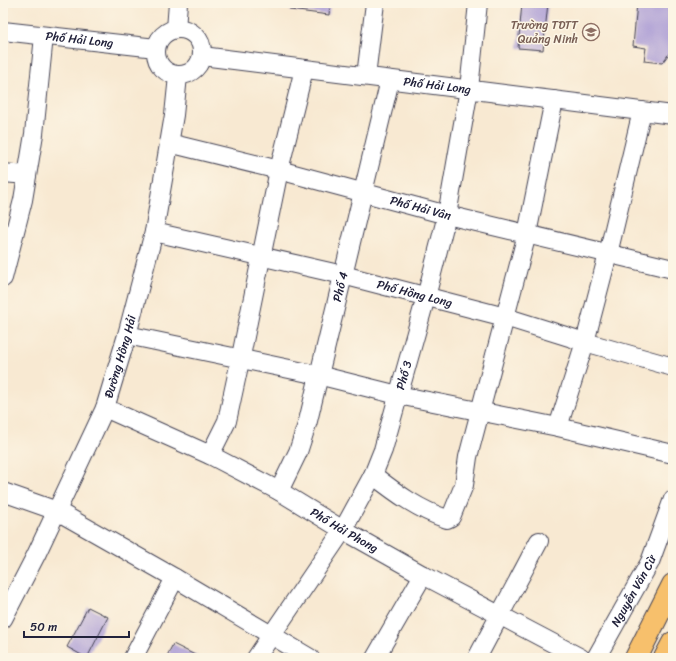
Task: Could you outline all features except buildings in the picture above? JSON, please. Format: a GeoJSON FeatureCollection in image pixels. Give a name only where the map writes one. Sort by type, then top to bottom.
{"type":"FeatureCollection","features":[{"type":"Feature","properties":{"kind":"main road"},"geometry":{"type":"LineString","coordinates":[[636,658],[673,585]]}},
{"type":"Feature","properties":{"kind":"street"},"geometry":{"type":"LineString","coordinates":[[176,29],[178,3]]}},
{"type":"Feature","properties":{"kind":"street"},"geometry":{"type":"LineString","coordinates":[[366,76],[375,3]]}},
{"type":"Feature","properties":{"kind":"street","name":"Phố 3"},"geometry":{"type":"LineString","coordinates":[[256,658],[342,530],[373,475],[383,450],[426,297],[447,215],[469,89],[478,3]]}},
{"type":"Feature","properties":{"kind":"street"},"geometry":{"type":"LineString","coordinates":[[176,29],[190,31],[200,42],[202,56],[198,67],[189,74],[178,76],[165,71],[157,61],[156,48],[160,38],[167,32],[176,29]]}},
{"type":"Feature","properties":{"kind":"street","name":"Phố Hải Long"},"geometry":{"type":"LineString","coordinates":[[3,31],[156,48]]}},
{"type":"Feature","properties":{"kind":"street"},"geometry":{"type":"LineString","coordinates":[[3,278],[23,200],[34,134],[44,36]]}},
{"type":"Feature","properties":{"kind":"street","name":"Phố Hải Long"},"geometry":{"type":"LineString","coordinates":[[202,56],[673,115]]}},
{"type":"Feature","properties":{"kind":"street"},"geometry":{"type":"LineString","coordinates":[[210,455],[226,421],[241,358],[279,170],[304,69]]}},
{"type":"Feature","properties":{"kind":"street","name":"Đường Hồng Hải"},"geometry":{"type":"LineString","coordinates":[[3,619],[36,555],[105,408],[127,335],[154,232],[174,115],[178,76]]}},
{"type":"Feature","properties":{"kind":"street","name":"Phố 4"},"geometry":{"type":"LineString","coordinates":[[279,491],[298,452],[308,421],[390,80]]}},
{"type":"Feature","properties":{"kind":"street"},"geometry":{"type":"LineString","coordinates":[[373,475],[402,498],[436,516],[447,519],[451,517],[464,485],[468,457],[479,412],[527,234],[554,100]]}},
{"type":"Feature","properties":{"kind":"street"},"geometry":{"type":"LineString","coordinates":[[558,427],[585,342],[608,254],[642,111]]}},
{"type":"Feature","properties":{"kind":"street","name":"Phố Hải Vân"},"geometry":{"type":"LineString","coordinates":[[169,143],[279,170],[447,215],[673,269]]}},
{"type":"Feature","properties":{"kind":"street"},"geometry":{"type":"LineString","coordinates":[[3,172],[27,175]]}},
{"type":"Feature","properties":{"kind":"street","name":"Phố Hồng Long"},"geometry":{"type":"LineString","coordinates":[[154,232],[343,275],[505,317],[673,367]]}},
{"type":"Feature","properties":{"kind":"street"},"geometry":{"type":"LineString","coordinates":[[127,335],[318,375],[398,395],[558,427],[673,454]]}},
{"type":"Feature","properties":{"kind":"street","name":"Phố Hải Phong"},"geometry":{"type":"LineString","coordinates":[[105,408],[210,455],[279,491],[342,530],[423,575],[581,658]]}},
{"type":"Feature","properties":{"kind":"street"},"geometry":{"type":"LineString","coordinates":[[3,492],[57,511],[176,578],[310,658]]}},
{"type":"Feature","properties":{"kind":"street","name":"Nguyễn Văn Cừ"},"geometry":{"type":"LineString","coordinates":[[596,658],[650,562],[673,499]]}},
{"type":"Feature","properties":{"kind":"street"},"geometry":{"type":"LineString","coordinates":[[478,658],[539,541]]}},
{"type":"Feature","properties":{"kind":"street"},"geometry":{"type":"LineString","coordinates":[[375,658],[423,575]]}},
{"type":"Feature","properties":{"kind":"street"},"geometry":{"type":"LineString","coordinates":[[133,658],[176,578]]}},
{"type":"Feature","properties":{"kind":"place","name":"Trường TDTT Quảng Ninh"},"geometry":{"type":"Point","coordinates":[591,32]}}]}
